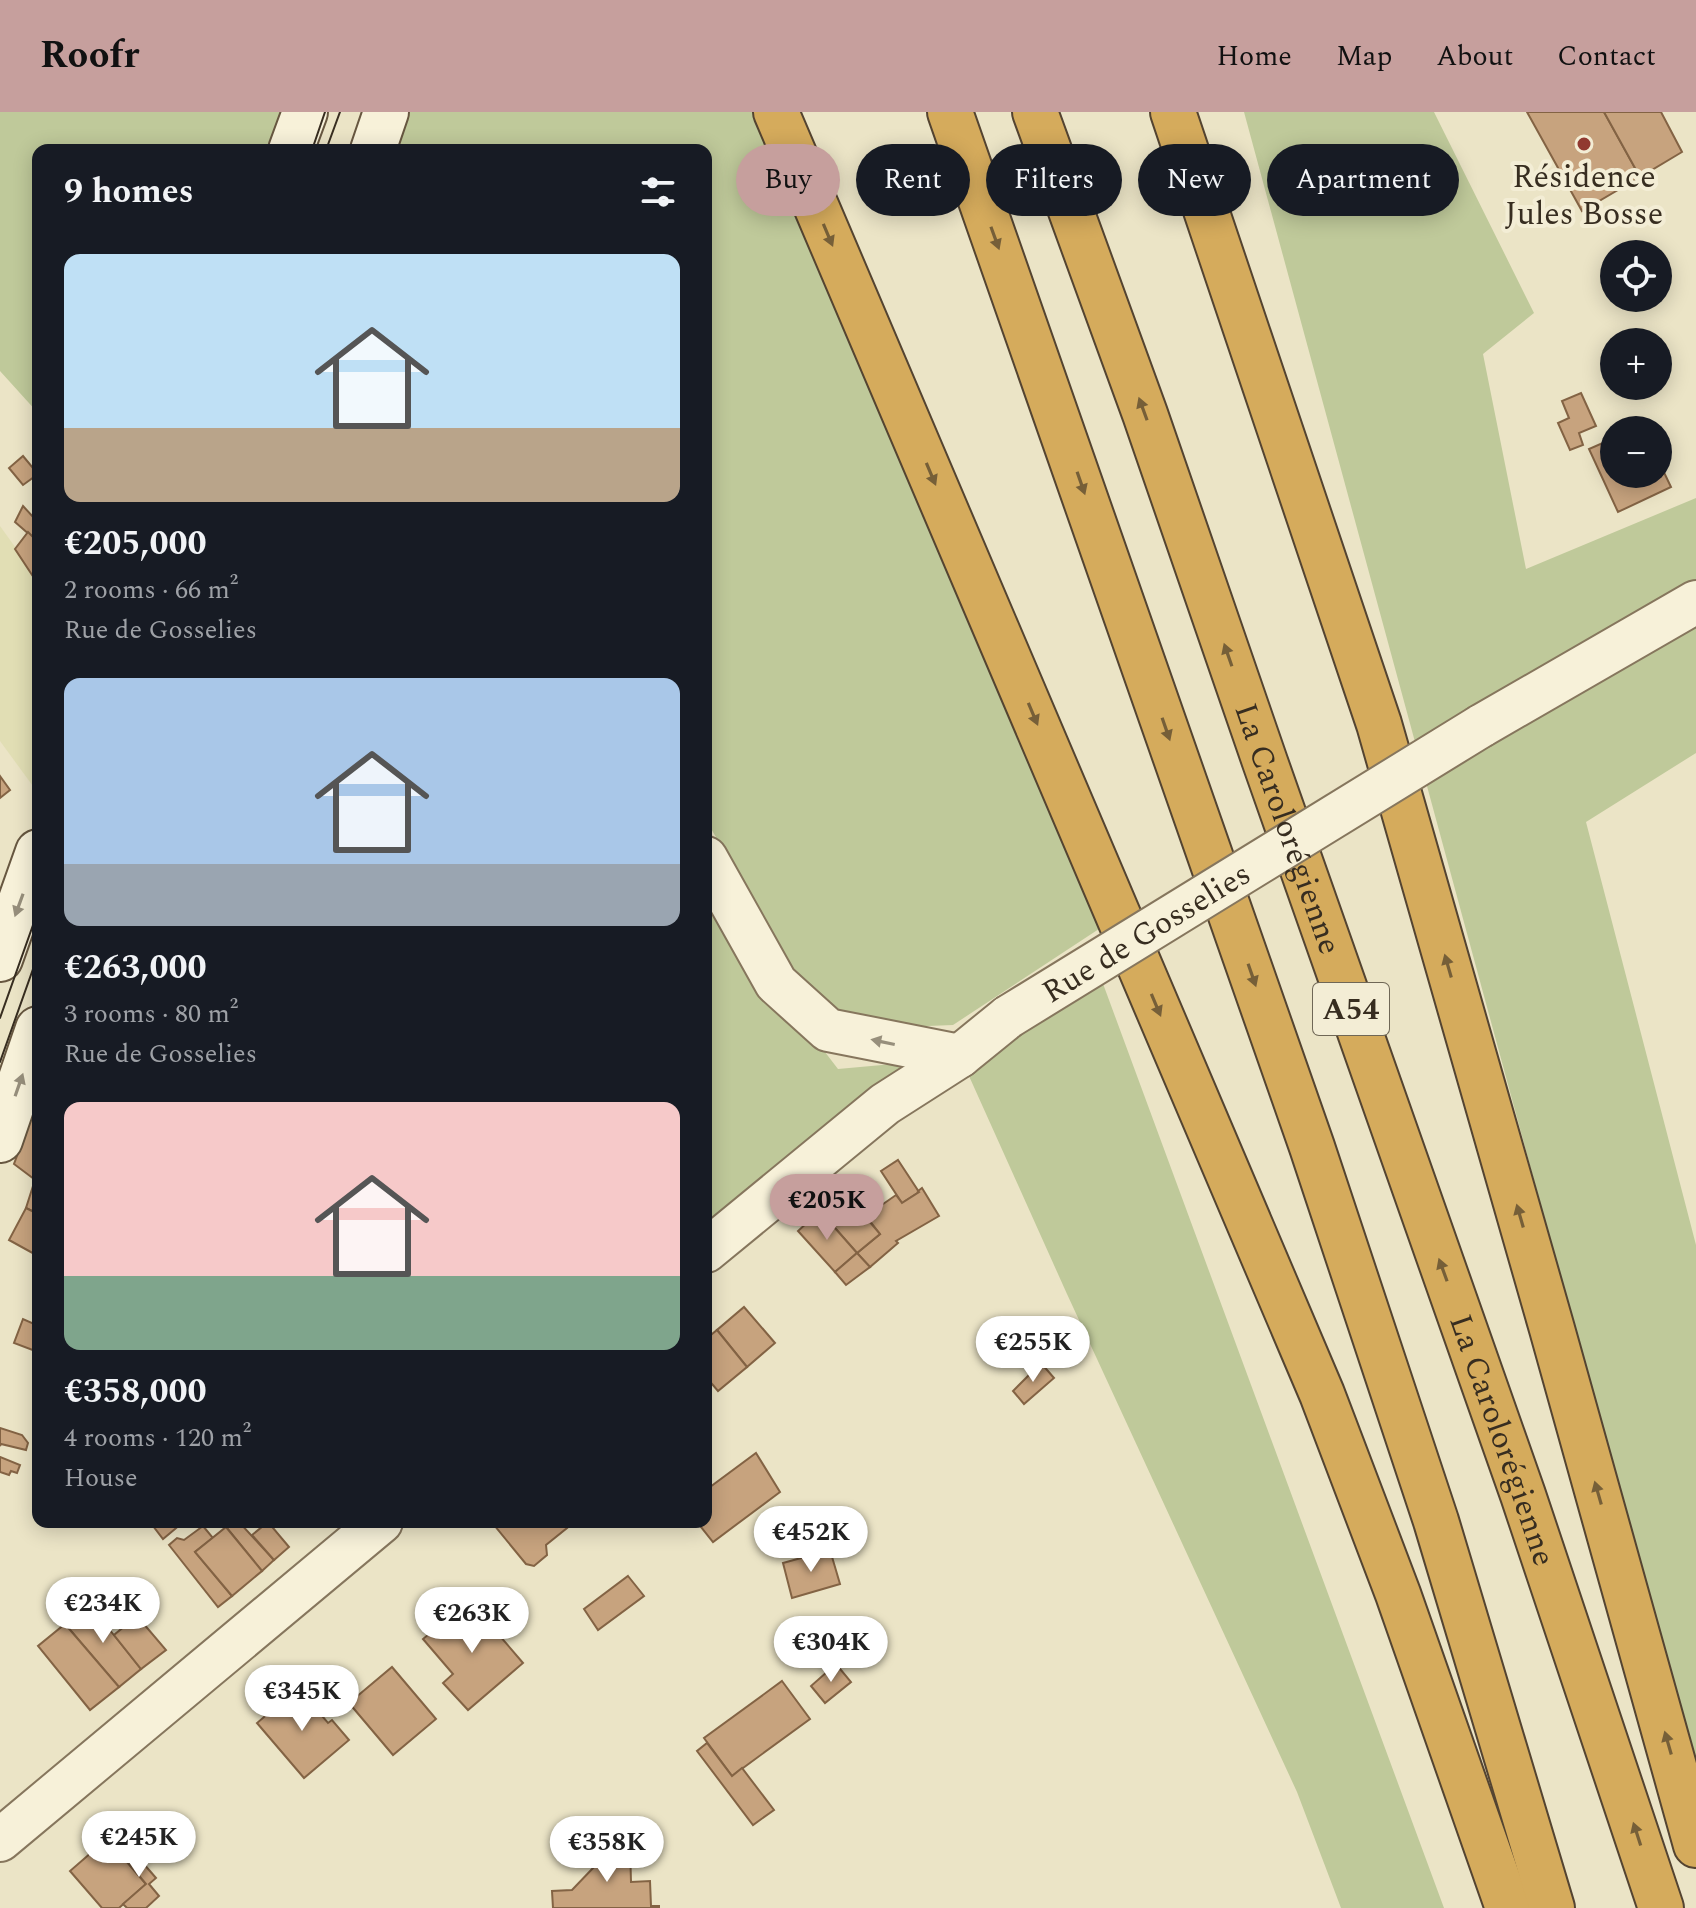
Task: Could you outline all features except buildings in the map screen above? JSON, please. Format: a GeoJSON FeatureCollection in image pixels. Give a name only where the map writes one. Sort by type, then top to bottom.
{"type":"FeatureCollection","features":[{"type":"Feature","properties":{"kind":"highway"},"geometry":{"type":"LineString","coordinates":[[776,112],[1322,1394],[1398,1594],[1508,1908]]}},
{"type":"Feature","properties":{"kind":"highway","name":"A54"},"geometry":{"type":"LineString","coordinates":[[950,112],[1312,1147],[1436,1521],[1552,1908]]}},
{"type":"Feature","properties":{"kind":"highway","name":"La Carolorégienne"},"geometry":{"type":"LineString","coordinates":[[1035,112],[1145,414],[1523,1495],[1661,1908]]}},
{"type":"Feature","properties":{"kind":"highway"},"geometry":{"type":"LineString","coordinates":[[1173,112],[1379,724],[1696,1845]]}},
{"type":"Feature","properties":{"kind":"main road"},"geometry":{"type":"LineString","coordinates":[[293,144],[305,112]]}},
{"type":"Feature","properties":{"kind":"main road"},"geometry":{"type":"LineString","coordinates":[[375,144],[386,112]]}},
{"type":"Feature","properties":{"kind":"main road"},"geometry":{"type":"LineString","coordinates":[[0,959],[32,869]]}},
{"type":"Feature","properties":{"kind":"main road"},"geometry":{"type":"LineString","coordinates":[[0,1140],[32,1047]]}},
{"type":"Feature","properties":{"kind":"street","name":"Rue de Gosselies"},"geometry":{"type":"LineString","coordinates":[[712,1246],[885,1104],[960,1056],[1008,1017],[1481,726],[1696,602]]}},
{"type":"Feature","properties":{"kind":"street"},"geometry":{"type":"LineString","coordinates":[[712,869],[776,983],[828,1030],[960,1056]]}},
{"type":"Feature","properties":{"kind":"street"},"geometry":{"type":"LineString","coordinates":[[0,1840],[374,1528]]}},
{"type":"Feature","properties":{"kind":"shaded area"},"geometry":{"type":"Polygon","coordinates":[[[0,526],[32,571],[32,785],[0,741],[0,526]]]}},
{"type":"Feature","properties":{"kind":"green space"},"geometry":{"type":"Polygon","coordinates":[[[0,112],[281,112],[269,144],[32,144],[32,406],[0,371],[0,112]]]}},
{"type":"Feature","properties":{"kind":"green space"},"geometry":{"type":"Polygon","coordinates":[[[388,112],[769,112],[782,144],[736,144],[736,216],[812,216],[1105,925],[953,1025],[828,1030],[712,830],[712,144],[376,144],[388,112]]]}},
{"type":"Feature","properties":{"kind":"green space"},"geometry":{"type":"Polygon","coordinates":[[[1244,112],[1434,112],[1450,144],[1267,144],[1267,197],[1244,112]]]}},
{"type":"Feature","properties":{"kind":"green space"},"geometry":{"type":"Polygon","coordinates":[[[1459,162],[1534,313],[1483,354],[1526,569],[1696,498],[1696,753],[1586,822],[1696,1245],[1696,1777],[1272,216],[1459,216],[1459,162]]]}},
{"type":"Feature","properties":{"kind":"green space"},"geometry":{"type":"Polygon","coordinates":[[[712,905],[838,1069],[937,1060],[712,1246],[712,905]]]}},
{"type":"Feature","properties":{"kind":"green space"},"geometry":{"type":"Polygon","coordinates":[[[1102,981],[1444,1908],[1341,1908],[1297,1792],[960,1056],[1102,981]]]}},
{"type":"Feature","properties":{"kind":"tram line"},"geometry":{"type":"LineString","coordinates":[[314,144],[325,112]]}},
{"type":"Feature","properties":{"kind":"tram line"},"geometry":{"type":"LineString","coordinates":[[328,144],[340,112]]}},
{"type":"Feature","properties":{"kind":"tram line"},"geometry":{"type":"LineString","coordinates":[[0,1018],[32,928]]}},
{"type":"Feature","properties":{"kind":"tram line"},"geometry":{"type":"LineString","coordinates":[[0,1062],[32,972]]}},
{"type":"Feature","properties":{"kind":"place","name":"Résidence Jules Bosse"},"geometry":{"type":"Point","coordinates":[1584,144]}}]}
